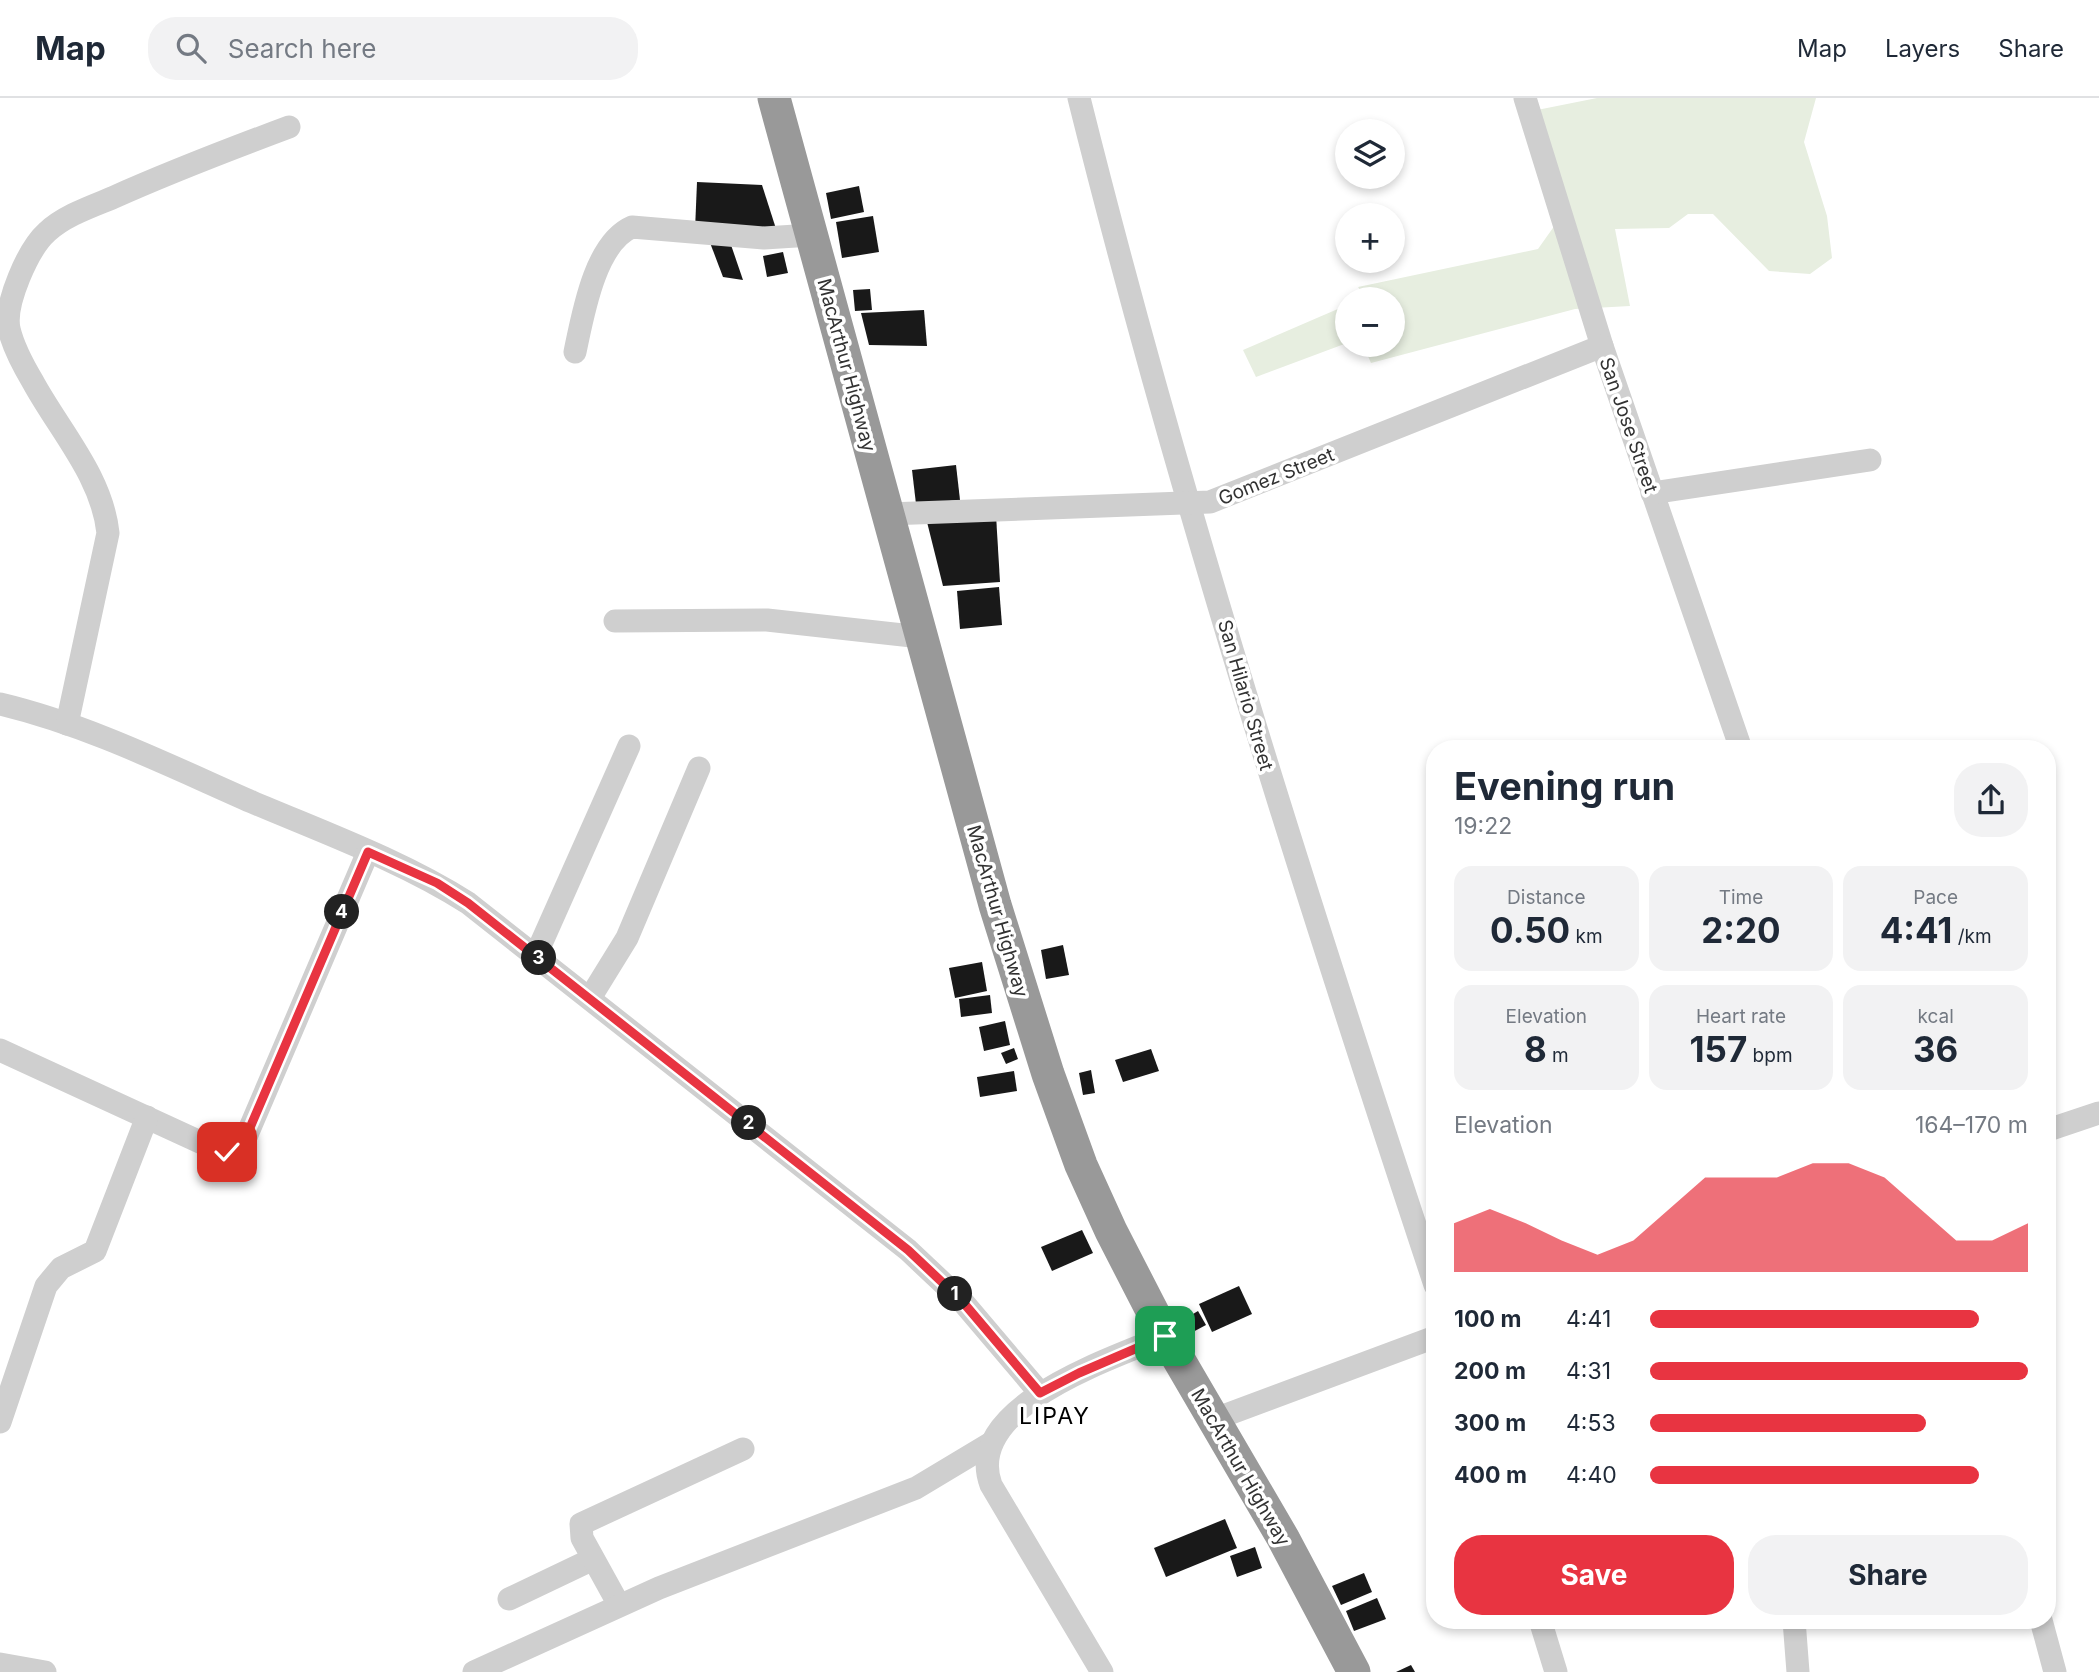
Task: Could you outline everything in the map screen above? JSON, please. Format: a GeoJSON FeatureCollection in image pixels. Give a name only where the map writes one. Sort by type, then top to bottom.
{"type":"FeatureCollection","features":[{"type":"Feature","properties":{"kind":"highway","name":"MacArthur Highway"},"geometry":{"type":"LineString","coordinates":[[774,98],[995,905],[1048,1074],[1081,1165],[1111,1231],[1165,1336],[1283,1538],[1354,1672]]}},
{"type":"Feature","properties":{"kind":"street","name":"San Hilario Street"},"geometry":{"type":"LineString","coordinates":[[1079,98],[1186,501],[1287,835],[1426,1258]]}},
{"type":"Feature","properties":{"kind":"street","name":"San Jose Street"},"geometry":{"type":"LineString","coordinates":[[1525,98],[1602,346],[1738,740]]}},
{"type":"Feature","properties":{"kind":"street"},"geometry":{"type":"LineString","coordinates":[[67,724],[108,533],[103,508],[88,474],[32,380],[9,330],[10,309],[22,269],[45,233],[76,214],[213,155],[289,127]]}},
{"type":"Feature","properties":{"kind":"street"},"geometry":{"type":"LineString","coordinates":[[575,352],[584,312],[604,254],[618,233],[632,227],[764,238],[812,235]]}},
{"type":"Feature","properties":{"kind":"street","name":"Gomez Street"},"geometry":{"type":"LineString","coordinates":[[888,514],[1210,502],[1602,346]]}},
{"type":"Feature","properties":{"kind":"street"},"geometry":{"type":"LineString","coordinates":[[1652,492],[1870,460]]}},
{"type":"Feature","properties":{"kind":"street"},"geometry":{"type":"LineString","coordinates":[[615,621],[767,620],[922,637]]}},
{"type":"Feature","properties":{"kind":"street"},"geometry":{"type":"LineString","coordinates":[[0,704],[67,724],[368,852],[437,883],[468,903],[908,1250],[962,1301],[1040,1393]]}},
{"type":"Feature","properties":{"kind":"street"},"geometry":{"type":"LineString","coordinates":[[536,955],[629,746]]}},
{"type":"Feature","properties":{"kind":"street"},"geometry":{"type":"LineString","coordinates":[[590,998],[628,938],[699,768]]}},
{"type":"Feature","properties":{"kind":"street"},"geometry":{"type":"LineString","coordinates":[[0,1050],[213,1148],[227,1152],[240,1147],[368,852]]}},
{"type":"Feature","properties":{"kind":"street"},"geometry":{"type":"LineString","coordinates":[[2056,1127],[2099,1113]]}},
{"type":"Feature","properties":{"kind":"street"},"geometry":{"type":"LineString","coordinates":[[0,1422],[46,1286],[61,1268],[94,1251],[147,1117]]}},
{"type":"Feature","properties":{"kind":"street"},"geometry":{"type":"LineString","coordinates":[[474,1672],[619,1605],[916,1488],[991,1443],[1040,1393],[1165,1336]]}},
{"type":"Feature","properties":{"kind":"street"},"geometry":{"type":"LineString","coordinates":[[1214,1419],[1426,1340]]}},
{"type":"Feature","properties":{"kind":"street"},"geometry":{"type":"LineString","coordinates":[[991,1443],[986,1471],[991,1485],[1102,1672]]}},
{"type":"Feature","properties":{"kind":"street"},"geometry":{"type":"LineString","coordinates":[[619,1605],[579,1531],[583,1521],[743,1449]]}},
{"type":"Feature","properties":{"kind":"street"},"geometry":{"type":"LineString","coordinates":[[509,1600],[593,1559]]}},
{"type":"Feature","properties":{"kind":"street"},"geometry":{"type":"LineString","coordinates":[[1543,1629],[1556,1672]]}},
{"type":"Feature","properties":{"kind":"street"},"geometry":{"type":"LineString","coordinates":[[1795,1629],[1798,1672]]}},
{"type":"Feature","properties":{"kind":"street"},"geometry":{"type":"LineString","coordinates":[[2043,1629],[2055,1672]]}},
{"type":"Feature","properties":{"kind":"street"},"geometry":{"type":"LineString","coordinates":[[0,1664],[45,1672]]}},
{"type":"Feature","properties":{"kind":"shaded area"},"geometry":{"type":"Polygon","coordinates":[[[1597,98],[1816,98],[1804,142],[1827,216],[1832,258],[1810,274],[1769,271],[1713,214],[1688,214],[1669,228],[1615,229],[1630,306],[1575,309],[1405,354],[1405,287],[1358,287],[1538,249],[1567,208],[1537,110],[1597,98]]]}},
{"type":"Feature","properties":{"kind":"shaded area"},"geometry":{"type":"Polygon","coordinates":[[[1335,310],[1335,347],[1256,377],[1243,350],[1335,310]]]}},
{"type":"Feature","properties":{"kind":"shaded area"},"geometry":{"type":"Polygon","coordinates":[[[1368,357],[1394,357],[1371,363],[1368,357]]]}},
{"type":"Feature","properties":{"kind":"building"},"geometry":{"type":"Polygon","coordinates":[[[697,182],[762,185],[778,235],[695,230],[697,182]]]}},
{"type":"Feature","properties":{"kind":"building"},"geometry":{"type":"Polygon","coordinates":[[[859,186],[864,212],[831,219],[826,193],[859,186]]]}},
{"type":"Feature","properties":{"kind":"building"},"geometry":{"type":"Polygon","coordinates":[[[873,216],[879,252],[842,258],[836,222],[873,216]]]}},
{"type":"Feature","properties":{"kind":"building"},"geometry":{"type":"Polygon","coordinates":[[[709,240],[730,242],[743,280],[723,277],[709,240]]]}},
{"type":"Feature","properties":{"kind":"building"},"geometry":{"type":"Polygon","coordinates":[[[783,252],[788,273],[767,277],[763,256],[783,252]]]}},
{"type":"Feature","properties":{"kind":"building"},"geometry":{"type":"Polygon","coordinates":[[[870,289],[872,310],[855,311],[853,290],[870,289]]]}},
{"type":"Feature","properties":{"kind":"building"},"geometry":{"type":"Polygon","coordinates":[[[924,310],[927,346],[869,345],[861,313],[924,310]]]}},
{"type":"Feature","properties":{"kind":"building"},"geometry":{"type":"Polygon","coordinates":[[[956,465],[960,500],[916,504],[912,470],[956,465]]]}},
{"type":"Feature","properties":{"kind":"building"},"geometry":{"type":"Polygon","coordinates":[[[996,515],[1000,582],[943,586],[926,518],[996,515]]]}},
{"type":"Feature","properties":{"kind":"building"},"geometry":{"type":"Polygon","coordinates":[[[999,587],[1002,625],[960,629],[957,591],[999,587]]]}},
{"type":"Feature","properties":{"kind":"building"},"geometry":{"type":"Polygon","coordinates":[[[1063,945],[1069,975],[1046,979],[1041,950],[1063,945]]]}},
{"type":"Feature","properties":{"kind":"building"},"geometry":{"type":"Polygon","coordinates":[[[982,962],[987,991],[955,998],[949,968],[982,962]]]}},
{"type":"Feature","properties":{"kind":"building"},"geometry":{"type":"Polygon","coordinates":[[[990,995],[992,1013],[961,1017],[959,999],[990,995]]]}},
{"type":"Feature","properties":{"kind":"building"},"geometry":{"type":"Polygon","coordinates":[[[1005,1021],[1010,1045],[984,1051],[979,1027],[1005,1021]]]}},
{"type":"Feature","properties":{"kind":"building"},"geometry":{"type":"Polygon","coordinates":[[[1014,1048],[1018,1059],[1006,1064],[1001,1053],[1014,1048]]]}},
{"type":"Feature","properties":{"kind":"building"},"geometry":{"type":"Polygon","coordinates":[[[1151,1049],[1159,1071],[1123,1082],[1115,1060],[1151,1049]]]}},
{"type":"Feature","properties":{"kind":"building"},"geometry":{"type":"Polygon","coordinates":[[[1091,1070],[1095,1093],[1083,1095],[1079,1073],[1091,1070]]]}},
{"type":"Feature","properties":{"kind":"building"},"geometry":{"type":"Polygon","coordinates":[[[1014,1071],[1017,1091],[980,1097],[977,1077],[1014,1071]]]}},
{"type":"Feature","properties":{"kind":"building"},"geometry":{"type":"Polygon","coordinates":[[[1082,1230],[1093,1253],[1052,1271],[1041,1247],[1082,1230]]]}},
{"type":"Feature","properties":{"kind":"building"},"geometry":{"type":"Polygon","coordinates":[[[1239,1286],[1252,1314],[1212,1332],[1199,1304],[1239,1286]]]}},
{"type":"Feature","properties":{"kind":"building"},"geometry":{"type":"Polygon","coordinates":[[[1198,1311],[1206,1325],[1191,1333],[1183,1320],[1198,1311]]]}},
{"type":"Feature","properties":{"kind":"building"},"geometry":{"type":"Polygon","coordinates":[[[1225,1519],[1237,1548],[1166,1577],[1154,1548],[1225,1519]]]}},
{"type":"Feature","properties":{"kind":"building"},"geometry":{"type":"Polygon","coordinates":[[[1255,1547],[1262,1568],[1237,1577],[1230,1556],[1255,1547]]]}},
{"type":"Feature","properties":{"kind":"building"},"geometry":{"type":"Polygon","coordinates":[[[1364,1573],[1372,1592],[1341,1605],[1332,1586],[1364,1573]]]}},
{"type":"Feature","properties":{"kind":"building"},"geometry":{"type":"Polygon","coordinates":[[[1377,1598],[1386,1619],[1354,1631],[1346,1611],[1377,1598]]]}},
{"type":"Feature","properties":{"kind":"building"},"geometry":{"type":"Polygon","coordinates":[[[1411,1665],[1415,1672],[1396,1672],[1411,1665]]]}},
{"type":"Feature","properties":{"kind":"district","name":"LIPAY"},"geometry":{"type":"Point","coordinates":[1055,1416]}},
{"type":"Feature","properties":{"kind":"route"},"geometry":{"type":"LineString","coordinates":[[227,1152],[240,1147],[246,1137],[368,852],[437,883],[468,903],[862,1212],[908,1250],[962,1301],[1040,1393],[1165,1336]]}}]}
